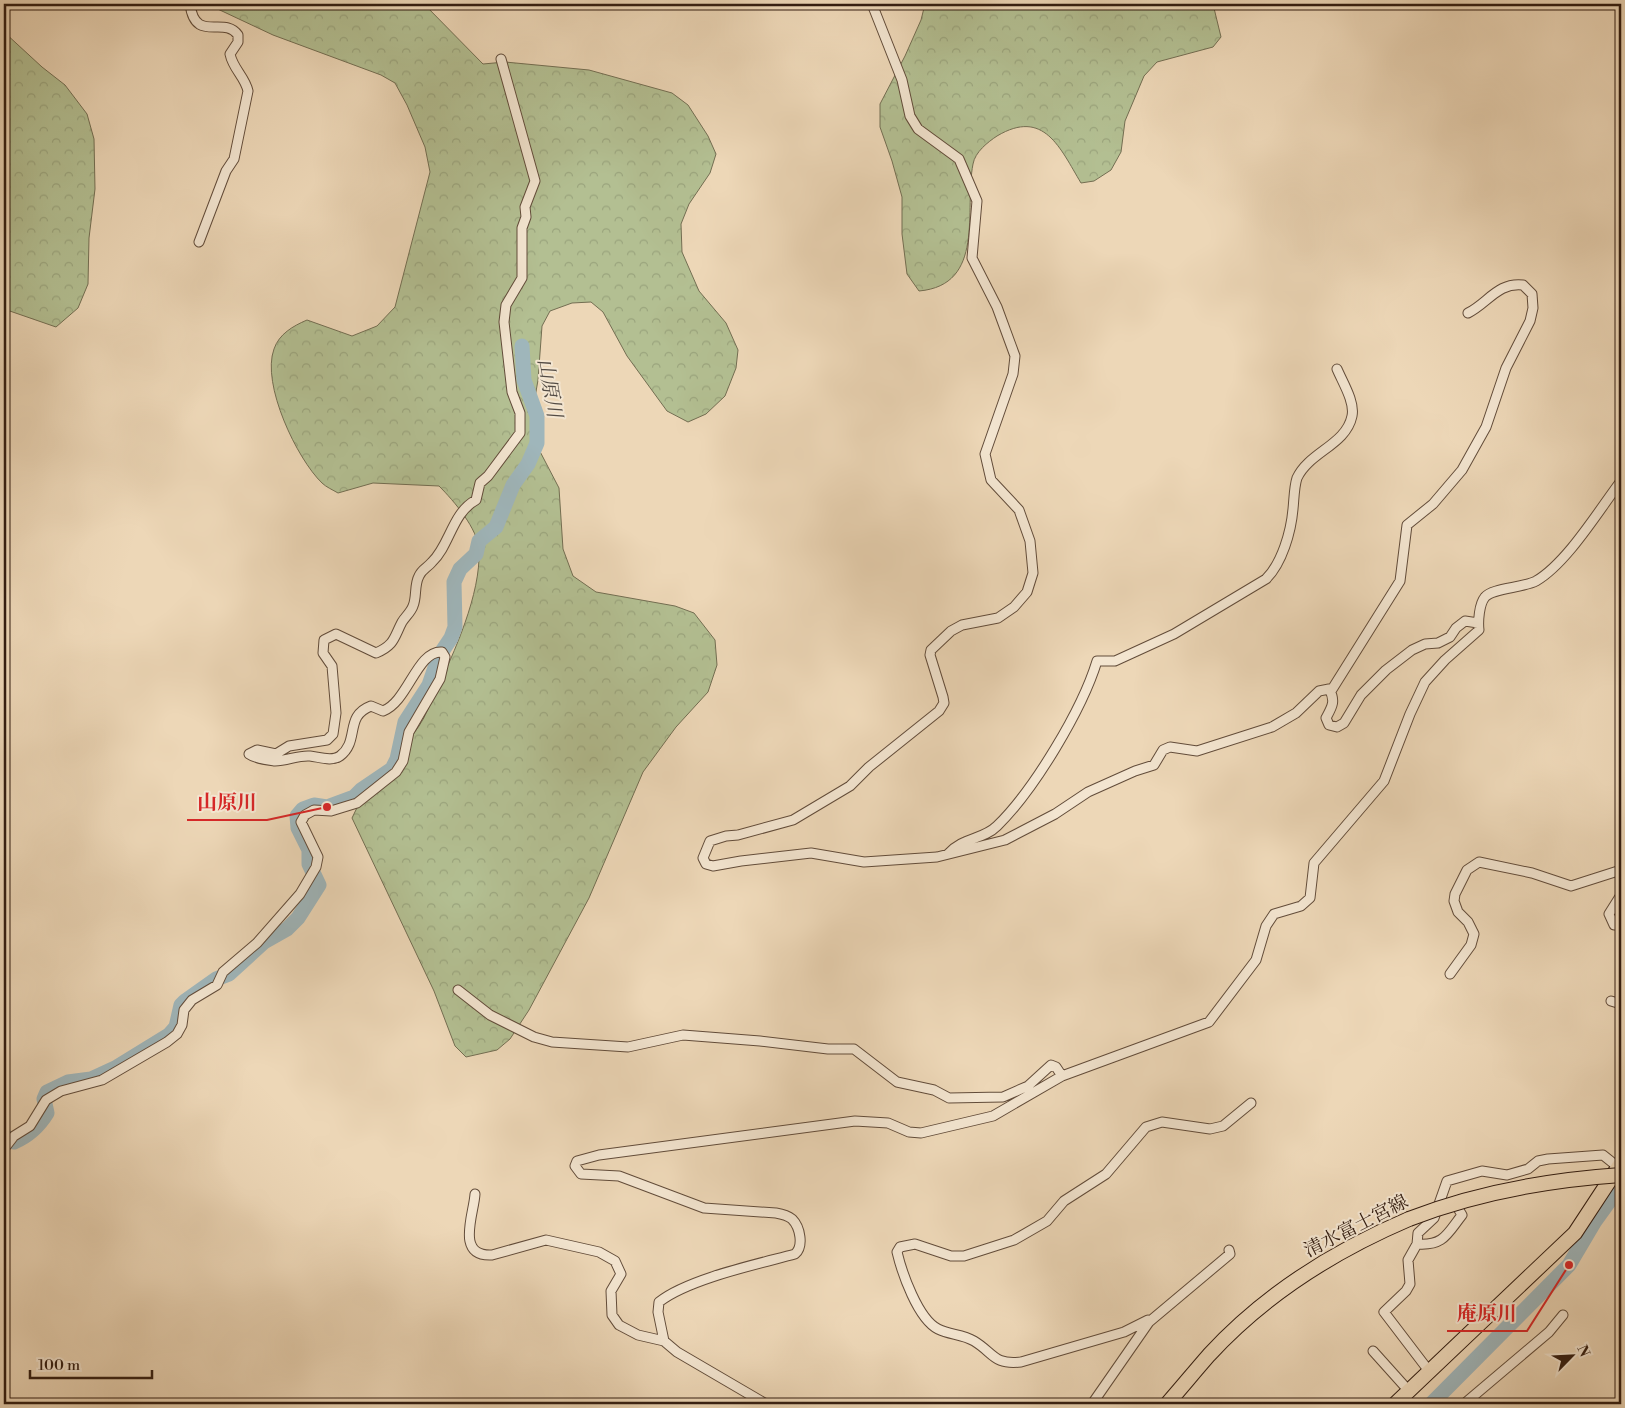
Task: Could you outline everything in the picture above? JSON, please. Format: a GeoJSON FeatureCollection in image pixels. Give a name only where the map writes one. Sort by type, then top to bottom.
{"type":"FeatureCollection","features":[{"type":"Feature","properties":{"kind":"main road","name":"清水富士宮線"},"geometry":{"type":"LineString","coordinates":[[1167,1404],[1209,1355],[1284,1288],[1341,1251],[1409,1218],[1457,1201],[1620,1168]]}},
{"type":"Feature","properties":{"kind":"main road"},"geometry":{"type":"LineString","coordinates":[[1395,1404],[1575,1233],[1620,1168]]}},
{"type":"Feature","properties":{"kind":"street"},"geometry":{"type":"LineString","coordinates":[[190,4],[195,22],[201,26],[229,29],[238,35],[238,42],[230,54],[232,62],[247,83],[248,91],[234,158],[226,171],[199,242]]}},
{"type":"Feature","properties":{"kind":"street"},"geometry":{"type":"LineString","coordinates":[[872,4],[902,80],[910,116],[918,129],[959,159],[977,201],[972,258],[997,307],[1015,356],[1013,374],[986,446],[985,464],[990,480],[1019,510],[1030,541],[1033,573],[1027,592],[1014,607],[998,618],[962,625],[950,630],[931,650],[944,703],[939,711],[869,767],[850,786],[793,820],[738,836],[726,836],[710,841],[703,858],[706,864],[713,866],[811,853],[864,862],[937,857],[1005,840],[1030,829],[1088,792],[1135,771],[1154,765],[1162,750],[1170,747],[1197,751],[1219,746],[1272,727],[1296,713],[1319,691],[1329,689],[1334,697],[1334,704],[1326,718],[1329,725],[1338,727],[1344,723],[1361,695],[1386,670],[1412,650],[1426,644],[1438,643],[1450,638],[1456,628],[1465,621],[1478,623]]}},
{"type":"Feature","properties":{"kind":"street"},"geometry":{"type":"LineString","coordinates":[[4,1149],[14,1136],[30,1126],[38,1116],[46,1100],[61,1091],[102,1080],[168,1042],[177,1034],[182,1025],[184,1010],[192,1000],[217,985],[223,972],[257,943],[300,894],[316,867],[318,857],[301,822],[305,814],[314,810],[331,812],[356,803],[396,772],[403,761],[409,732],[440,679],[445,657],[442,652],[436,652],[427,657],[401,697],[391,708],[383,711],[371,706],[362,709],[354,719],[349,745],[340,756],[332,760],[298,755],[277,761],[254,757],[250,754],[257,750],[276,754],[290,746],[327,740],[333,734],[336,713],[332,666],[323,653],[324,640],[336,634],[376,653],[384,649],[398,636],[402,623],[413,606],[418,578],[422,569],[433,562],[445,545],[448,534],[468,504],[476,500],[480,483],[488,476],[520,433],[520,413],[512,392],[504,322],[506,305],[522,278],[522,228],[526,217],[525,207],[535,181],[501,59]]}},
{"type":"Feature","properties":{"kind":"street"},"geometry":{"type":"LineString","coordinates":[[1330,691],[1400,580],[1407,525],[1433,504],[1462,470],[1486,427],[1506,368],[1530,321],[1533,308],[1532,294],[1523,285],[1505,286],[1493,293],[1479,307],[1468,313]]}},
{"type":"Feature","properties":{"kind":"street"},"geometry":{"type":"LineString","coordinates":[[948,854],[957,844],[995,828],[1027,792],[1080,701],[1097,661],[1115,661],[1174,634],[1266,579],[1274,570],[1280,561],[1293,513],[1297,479],[1310,460],[1337,440],[1352,419],[1353,409],[1337,369]]}},
{"type":"Feature","properties":{"kind":"street"},"geometry":{"type":"LineString","coordinates":[[664,1341],[658,1312],[659,1302],[667,1296],[714,1277],[795,1254],[800,1250],[801,1243],[794,1221],[787,1215],[776,1213],[704,1208],[619,1176],[580,1174],[575,1166],[577,1161],[598,1155],[855,1120],[888,1123],[909,1132],[921,1133],[993,1116],[1062,1076],[1210,1022],[1256,960],[1266,926],[1274,914],[1301,906],[1310,898],[1314,863],[1384,781],[1410,714],[1425,682],[1445,660],[1479,630],[1478,623],[1484,598],[1490,592],[1525,585],[1546,573],[1588,526],[1621,481]]}},
{"type":"Feature","properties":{"kind":"street"},"geometry":{"type":"LineString","coordinates":[[1450,974],[1474,940],[1473,928],[1458,912],[1454,901],[1464,874],[1475,864],[1480,862],[1532,873],[1571,886],[1621,870]]}},
{"type":"Feature","properties":{"kind":"street"},"geometry":{"type":"LineString","coordinates":[[1621,894],[1609,914],[1614,924],[1621,925]]}},
{"type":"Feature","properties":{"kind":"street"},"geometry":{"type":"LineString","coordinates":[[458,990],[490,1015],[534,1037],[552,1042],[628,1047],[683,1035],[828,1049],[854,1049],[897,1082],[934,1090],[950,1098],[1003,1097],[1028,1086],[1050,1065],[1056,1067],[1062,1076]]}},
{"type":"Feature","properties":{"kind":"street"},"geometry":{"type":"LineString","coordinates":[[1611,1001],[1621,1004]]}},
{"type":"Feature","properties":{"kind":"street"},"geometry":{"type":"LineString","coordinates":[[1149,1322],[1148,1320],[1124,1332],[1021,1362],[1007,1364],[990,1356],[983,1346],[963,1335],[937,1329],[926,1318],[900,1266],[897,1252],[900,1246],[915,1244],[950,1256],[964,1256],[1014,1240],[1047,1221],[1064,1201],[1106,1174],[1146,1127],[1162,1122],[1210,1129],[1223,1126],[1251,1103]]}},
{"type":"Feature","properties":{"kind":"street"},"geometry":{"type":"LineString","coordinates":[[1429,1371],[1384,1312],[1406,1291],[1410,1284],[1408,1260],[1417,1244],[1418,1233],[1434,1218],[1446,1181],[1482,1171],[1507,1175],[1528,1169],[1538,1161],[1548,1159],[1603,1155],[1620,1168]]}},
{"type":"Feature","properties":{"kind":"street"},"geometry":{"type":"LineString","coordinates":[[475,1194],[468,1227],[471,1244],[475,1251],[485,1255],[492,1255],[546,1240],[599,1252],[615,1262],[621,1274],[611,1291],[612,1315],[619,1325],[638,1335],[664,1341],[677,1352],[766,1404]]}},
{"type":"Feature","properties":{"kind":"street"},"geometry":{"type":"LineString","coordinates":[[1417,1244],[1430,1245],[1442,1241],[1462,1215],[1459,1210]]}},
{"type":"Feature","properties":{"kind":"street"},"geometry":{"type":"LineString","coordinates":[[1092,1404],[1149,1322],[1230,1254],[1229,1250]]}},
{"type":"Feature","properties":{"kind":"street"},"geometry":{"type":"LineString","coordinates":[[1464,1404],[1549,1332],[1563,1315]]}},
{"type":"Feature","properties":{"kind":"street"},"geometry":{"type":"LineString","coordinates":[[1373,1351],[1408,1390]]}},
{"type":"Feature","properties":{"kind":"green space"},"geometry":{"type":"Polygon","coordinates":[[[207,4],[424,4],[483,64],[505,62],[589,70],[672,93],[688,105],[708,136],[716,154],[710,173],[689,204],[681,224],[682,252],[699,291],[726,323],[738,350],[736,368],[725,396],[706,414],[688,422],[667,411],[627,356],[603,312],[591,302],[572,303],[550,311],[542,326],[538,380],[532,415],[534,440],[559,488],[563,549],[573,576],[596,592],[675,606],[694,613],[715,640],[717,665],[708,692],[676,727],[643,772],[589,898],[529,1010],[510,1039],[497,1050],[466,1057],[455,1046],[434,991],[352,818],[366,793],[411,738],[426,714],[458,641],[471,604],[476,585],[478,542],[470,524],[439,486],[373,483],[338,493],[324,484],[312,472],[292,439],[272,381],[271,364],[274,349],[279,339],[292,328],[307,320],[352,336],[377,326],[395,307],[430,172],[425,147],[407,105],[395,83],[381,75],[273,35],[207,4]]]}},
{"type":"Feature","properties":{"kind":"green space"},"geometry":{"type":"Polygon","coordinates":[[[925,4],[1213,4],[1221,37],[1213,47],[1157,62],[1144,76],[1125,121],[1121,152],[1111,170],[1094,181],[1081,183],[1058,145],[1039,129],[1027,127],[1013,129],[997,136],[986,144],[976,155],[973,164],[970,223],[968,242],[963,260],[954,275],[940,286],[919,291],[907,274],[902,234],[902,197],[880,127],[880,104],[905,56],[921,20],[925,4]]]}},
{"type":"Feature","properties":{"kind":"green space"},"geometry":{"type":"Polygon","coordinates":[[[4,32],[65,85],[87,114],[94,139],[95,189],[89,238],[88,284],[78,308],[56,327],[4,309],[4,32]]]}},
{"type":"Feature","properties":{"kind":"waterway","name":"山原川"},"geometry":{"type":"LineString","coordinates":[[4,1141],[8,1138],[14,1142],[33,1130],[47,1113],[44,1099],[47,1092],[68,1082],[91,1079],[117,1067],[169,1035],[176,1027],[181,1005],[185,1001],[216,979],[229,974],[264,942],[287,929],[298,918],[319,885],[309,864],[309,850],[298,828],[297,816],[303,809],[314,805],[327,807],[354,797],[392,769],[397,759],[405,722],[429,685],[439,656],[451,638],[455,627],[454,582],[460,569],[476,554],[479,541],[496,527],[513,485],[528,464],[537,443],[537,416],[524,380],[522,346]]}},
{"type":"Feature","properties":{"kind":"waterway"},"geometry":{"type":"LineString","coordinates":[[1431,1404],[1569,1265],[1595,1221],[1621,1185]]}},
{"type":"Feature","properties":{"kind":"place","name":"山原川"},"geometry":{"type":"Point","coordinates":[327,807]}},
{"type":"Feature","properties":{"kind":"place","name":"庵原川"},"geometry":{"type":"Point","coordinates":[1569,1265]}}]}
